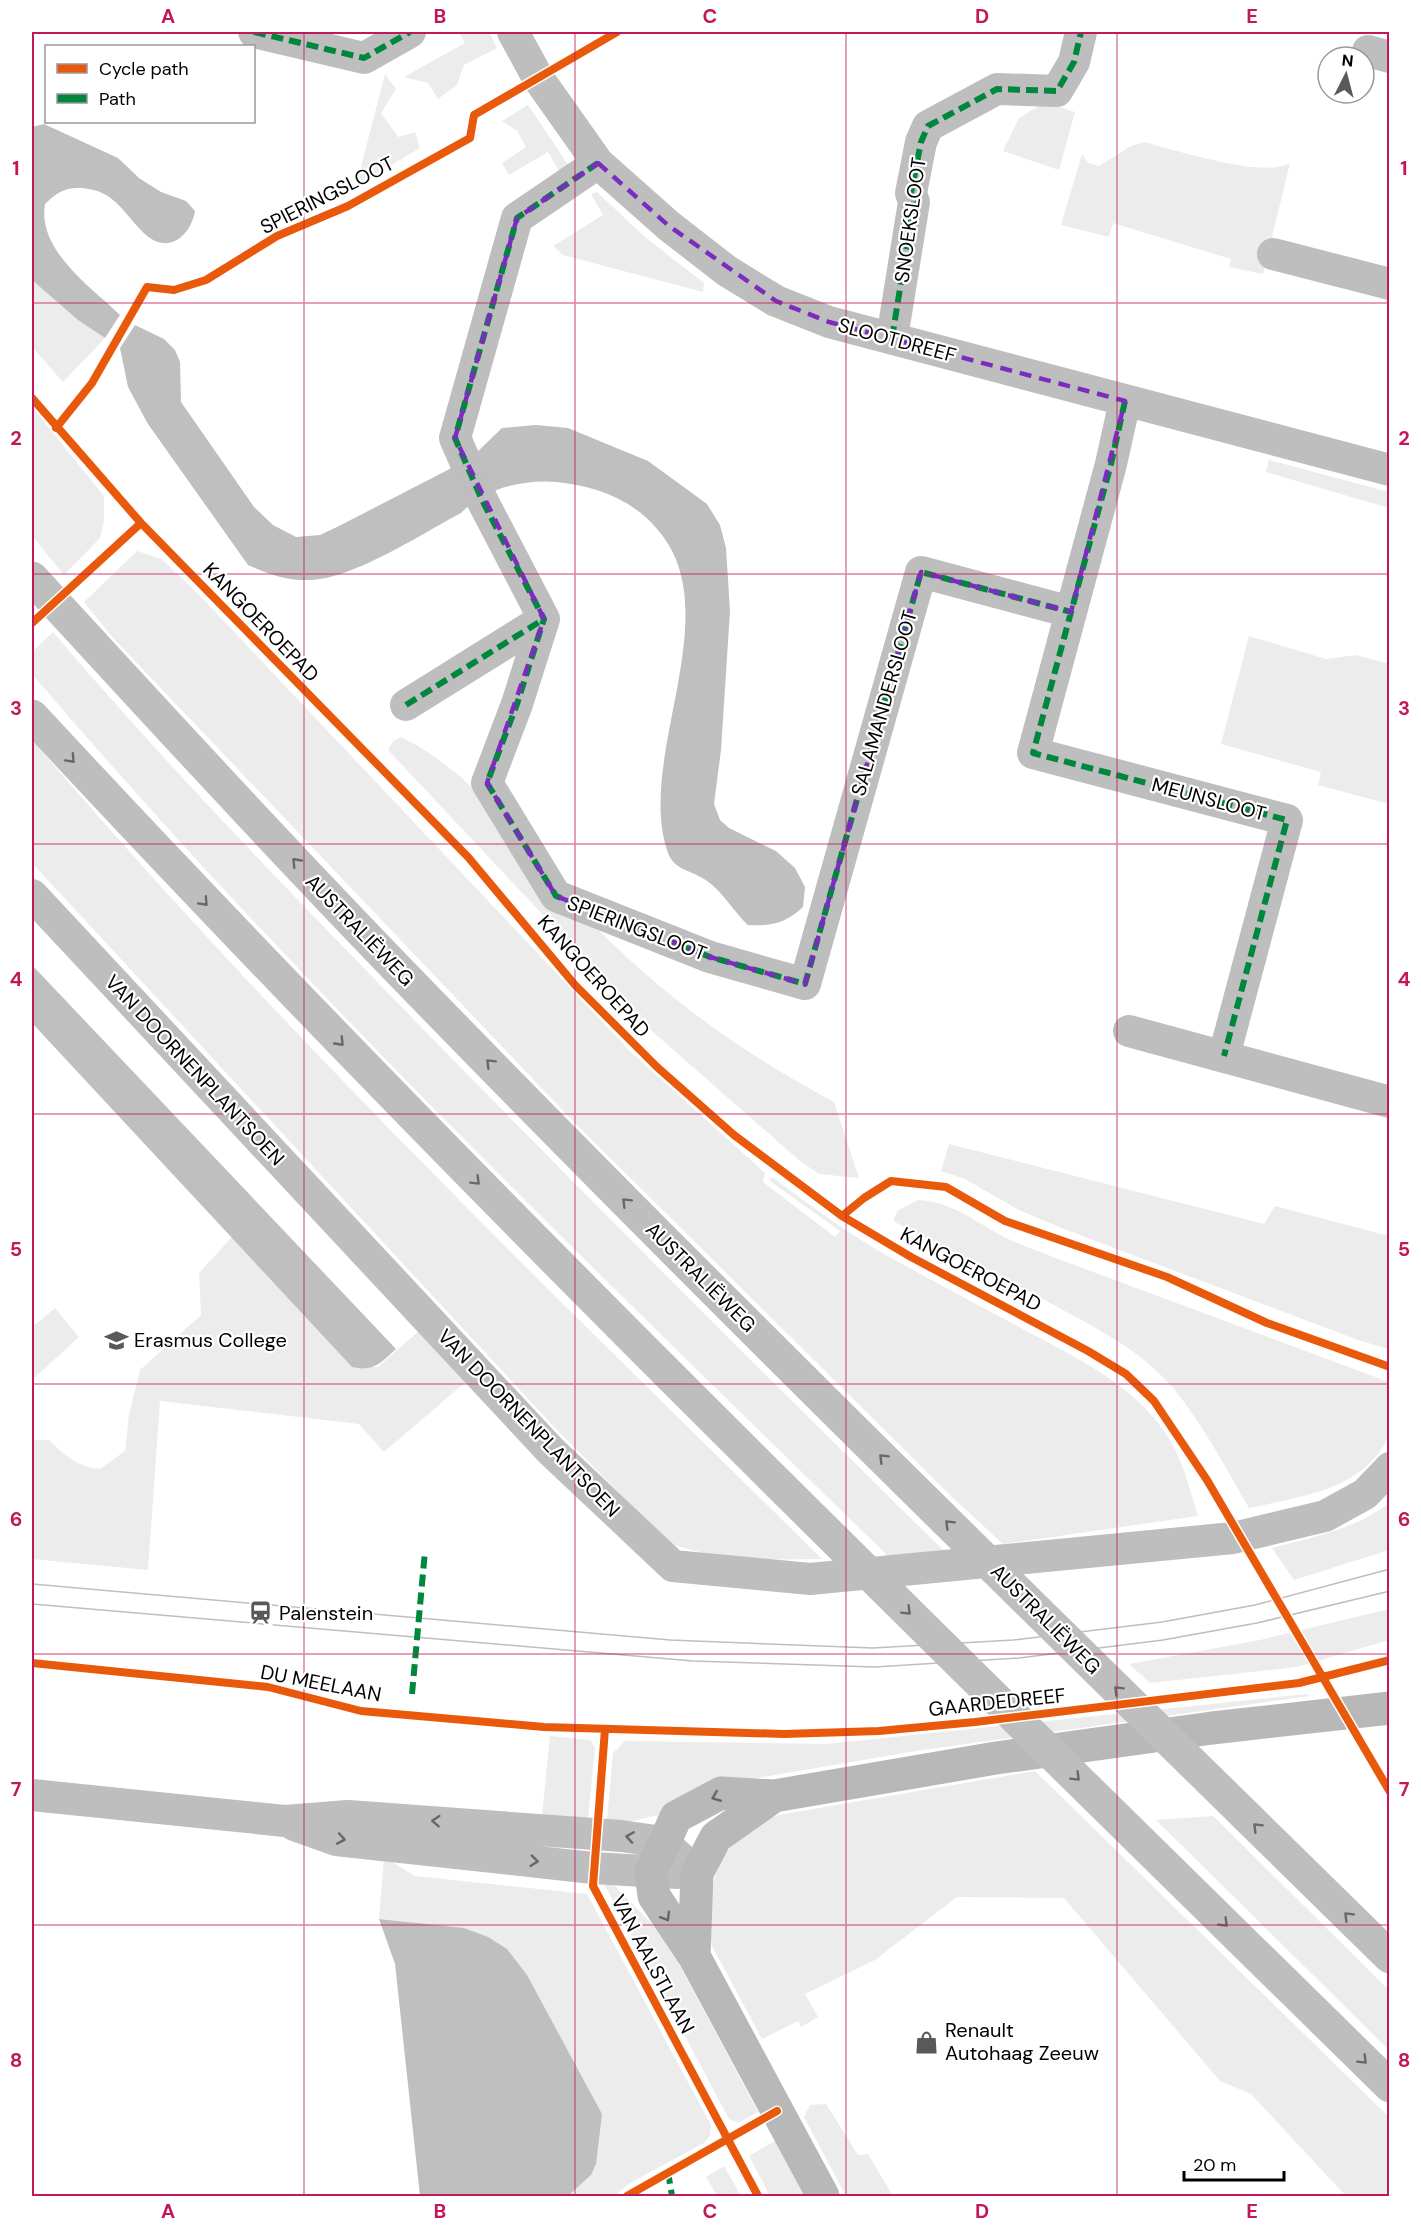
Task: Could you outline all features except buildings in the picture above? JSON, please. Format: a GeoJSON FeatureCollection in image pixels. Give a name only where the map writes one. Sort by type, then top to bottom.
{"type":"FeatureCollection","features":[{"type":"Feature","properties":{"kind":"main road","name":"AUSTRALIËWEG"},"geometry":{"type":"LineString","coordinates":[[32,578],[210,773],[411,983],[925,1500],[1389,1957]]}},
{"type":"Feature","properties":{"kind":"main road"},"geometry":{"type":"LineString","coordinates":[[32,716],[267,967],[806,1511],[1389,2086]]}},
{"type":"Feature","properties":{"kind":"street"},"geometry":{"type":"LineString","coordinates":[[254,32],[364,58],[410,32]]}},
{"type":"Feature","properties":{"kind":"street","name":"SLOOTDREEF"},"geometry":{"type":"LineString","coordinates":[[513,32],[538,78],[598,162],[669,226],[727,271],[776,301],[829,321],[1125,401],[1389,468]]}},
{"type":"Feature","properties":{"kind":"street","name":"SNOEKSLOOT"},"geometry":{"type":"LineString","coordinates":[[892,338],[914,202],[911,193],[921,142],[928,126],[997,89],[1057,91],[1074,62],[1081,32]]}},
{"type":"Feature","properties":{"kind":"street"},"geometry":{"type":"LineString","coordinates":[[406,705],[544,619],[482,500],[455,438],[517,218],[598,162]]}},
{"type":"Feature","properties":{"kind":"street"},"geometry":{"type":"LineString","coordinates":[[1273,254],[1389,284]]}},
{"type":"Feature","properties":{"kind":"street"},"geometry":{"type":"LineString","coordinates":[[1071,612],[1125,401]]}},
{"type":"Feature","properties":{"kind":"street","name":"SALAMANDERSLOOT"},"geometry":{"type":"LineString","coordinates":[[805,984],[921,572],[1071,612]]}},
{"type":"Feature","properties":{"kind":"street","name":"MEUNSLOOT"},"geometry":{"type":"LineString","coordinates":[[1071,612],[1033,753],[1287,819],[1224,1056]]}},
{"type":"Feature","properties":{"kind":"street","name":"SPIERINGSLOOT"},"geometry":{"type":"LineString","coordinates":[[544,619],[517,704],[487,783],[556,896],[710,957],[805,984]]}},
{"type":"Feature","properties":{"kind":"street","name":"VAN DOORNENPLANTSOEN"},"geometry":{"type":"LineString","coordinates":[[32,895],[551,1451],[673,1566],[810,1579],[1233,1538],[1325,1516],[1365,1494],[1389,1468]]}},
{"type":"Feature","properties":{"kind":"street"},"geometry":{"type":"LineString","coordinates":[[1129,1031],[1389,1102]]}},
{"type":"Feature","properties":{"kind":"street"},"geometry":{"type":"LineString","coordinates":[[657,1857],[676,1817],[721,1793],[774,1796],[1007,1756],[1212,1728],[1389,1708]]}},
{"type":"Feature","properties":{"kind":"street"},"geometry":{"type":"LineString","coordinates":[[32,1795],[285,1821],[348,1816],[596,1834],[697,1873],[716,1837],[774,1796]]}},
{"type":"Feature","properties":{"kind":"street","name":"VAN AALSTLAAN"},"geometry":{"type":"LineString","coordinates":[[657,1857],[654,1896],[694,1956],[823,2196]]}},
{"type":"Feature","properties":{"kind":"street","name":"VAN AALSTLAAN"},"geometry":{"type":"LineString","coordinates":[[694,1956],[697,1873]]}},
{"type":"Feature","properties":{"kind":"highlighted area"},"geometry":{"type":"Polygon","coordinates":[[[598,163],[669,226],[776,301],[829,322],[1125,401],[1071,612],[921,572],[805,984],[710,957],[556,896],[487,783],[544,619],[455,438],[517,218],[598,163]]]}},
{"type":"Feature","properties":{"kind":"shaded area"},"geometry":{"type":"Polygon","coordinates":[[[459,32],[489,32],[497,48],[464,65],[457,85],[438,99],[428,83],[404,77],[465,43],[459,32]]]}},
{"type":"Feature","properties":{"kind":"shaded area"},"geometry":{"type":"Polygon","coordinates":[[[385,74],[396,89],[381,113],[398,137],[415,132],[420,148],[356,186],[385,74]]]}},
{"type":"Feature","properties":{"kind":"shaded area"},"geometry":{"type":"Polygon","coordinates":[[[1045,102],[1075,112],[1059,170],[1003,151],[1019,118],[1045,102]]]}},
{"type":"Feature","properties":{"kind":"shaded area"},"geometry":{"type":"Polygon","coordinates":[[[528,105],[569,166],[561,174],[548,152],[509,175],[502,163],[526,147],[517,131],[502,121],[528,105]]]}},
{"type":"Feature","properties":{"kind":"shaded area"},"geometry":{"type":"Polygon","coordinates":[[[44,124],[118,158],[139,178],[161,192],[186,201],[195,211],[189,228],[178,240],[163,243],[146,235],[118,204],[103,193],[75,188],[57,194],[45,204],[45,221],[49,237],[57,252],[81,279],[120,315],[105,338],[78,320],[32,280],[32,127],[44,124]]]}},
{"type":"Feature","properties":{"kind":"shaded area"},"geometry":{"type":"Polygon","coordinates":[[[1144,142],[1219,162],[1261,168],[1278,167],[1290,163],[1263,274],[1229,267],[1231,259],[1113,223],[1109,237],[1061,225],[1082,154],[1088,163],[1099,166],[1131,146],[1144,142]]]}},
{"type":"Feature","properties":{"kind":"shaded area"},"geometry":{"type":"Polygon","coordinates":[[[597,192],[645,237],[704,283],[703,292],[563,255],[553,246],[603,215],[591,194],[597,192]]]}},
{"type":"Feature","properties":{"kind":"shaded area"},"geometry":{"type":"Polygon","coordinates":[[[32,280],[78,320],[105,338],[63,382],[32,347],[32,280]]]}},
{"type":"Feature","properties":{"kind":"shaded area"},"geometry":{"type":"Polygon","coordinates":[[[135,325],[164,339],[175,350],[180,362],[181,402],[254,507],[273,525],[296,537],[320,535],[471,458],[502,428],[536,425],[568,428],[648,461],[707,504],[720,525],[726,548],[730,611],[721,750],[714,804],[720,820],[729,828],[776,851],[795,868],[805,887],[803,907],[777,923],[748,925],[716,888],[673,862],[667,850],[661,813],[663,772],[684,642],[685,601],[677,562],[657,529],[647,519],[624,502],[599,491],[557,482],[531,482],[493,491],[470,504],[461,513],[408,543],[346,572],[327,578],[302,580],[263,571],[248,565],[148,424],[128,387],[120,348],[135,325]]]}},
{"type":"Feature","properties":{"kind":"shaded area"},"geometry":{"type":"Polygon","coordinates":[[[32,407],[104,496],[104,520],[100,538],[64,575],[32,536],[32,407]]]}},
{"type":"Feature","properties":{"kind":"shaded area"},"geometry":{"type":"Polygon","coordinates":[[[1269,460],[1389,492],[1389,508],[1266,472],[1269,460]]]}},
{"type":"Feature","properties":{"kind":"shaded area"},"geometry":{"type":"Polygon","coordinates":[[[137,551],[162,559],[205,601],[631,1052],[765,1173],[763,1182],[835,1237],[840,1231],[770,1181],[772,1177],[877,1250],[1080,1360],[1118,1384],[1135,1398],[1164,1431],[1176,1451],[1198,1516],[1003,1544],[950,1495],[572,1120],[114,639],[84,602],[137,551]]]}},
{"type":"Feature","properties":{"kind":"shaded area"},"geometry":{"type":"Polygon","coordinates":[[[53,632],[142,734],[281,883],[618,1227],[948,1555],[891,1559],[560,1235],[344,1016],[134,790],[32,674],[32,652],[53,632]]]}},
{"type":"Feature","properties":{"kind":"shaded area"},"geometry":{"type":"Polygon","coordinates":[[[1249,636],[1326,659],[1356,655],[1389,664],[1389,804],[1318,785],[1321,772],[1221,744],[1249,636]]]}},
{"type":"Feature","properties":{"kind":"shaded area"},"geometry":{"type":"Polygon","coordinates":[[[401,737],[429,753],[455,772],[479,794],[586,917],[642,971],[702,1020],[734,1042],[834,1102],[859,1178],[819,1174],[800,1161],[652,1031],[388,750],[393,741],[401,737]]]}},
{"type":"Feature","properties":{"kind":"shaded area"},"geometry":{"type":"Polygon","coordinates":[[[32,740],[221,952],[319,1056],[518,1259],[822,1559],[725,1556],[669,1543],[556,1429],[32,863],[32,740]]]}},
{"type":"Feature","properties":{"kind":"shaded area"},"geometry":{"type":"Polygon","coordinates":[[[32,965],[396,1349],[391,1354],[371,1367],[352,1367],[32,1023],[32,965]]]}},
{"type":"Feature","properties":{"kind":"shaded area"},"geometry":{"type":"Polygon","coordinates":[[[949,1144],[1264,1224],[1275,1206],[1389,1236],[1389,1349],[1358,1340],[1019,1210],[965,1179],[941,1171],[949,1144]]]}},
{"type":"Feature","properties":{"kind":"shaded area"},"geometry":{"type":"Polygon","coordinates":[[[918,1200],[952,1208],[1022,1245],[1389,1382],[1391,1418],[1388,1437],[1377,1455],[1347,1480],[1308,1495],[1249,1508],[1194,1416],[1160,1374],[1131,1350],[1100,1330],[893,1221],[898,1210],[918,1200]]]}},
{"type":"Feature","properties":{"kind":"shaded area"},"geometry":{"type":"Polygon","coordinates":[[[232,1237],[352,1367],[378,1367],[421,1329],[468,1380],[384,1452],[359,1424],[160,1401],[148,1570],[32,1559],[32,1440],[49,1440],[78,1463],[100,1469],[125,1451],[129,1414],[140,1370],[201,1315],[199,1273],[232,1237]]]}},
{"type":"Feature","properties":{"kind":"shaded area"},"geometry":{"type":"Polygon","coordinates":[[[55,1308],[79,1337],[32,1380],[32,1327],[55,1308]]]}},
{"type":"Feature","properties":{"kind":"shaded area"},"geometry":{"type":"Polygon","coordinates":[[[1389,1503],[1389,1550],[1294,1580],[1272,1548],[1348,1526],[1389,1503]]]}},
{"type":"Feature","properties":{"kind":"shaded area"},"geometry":{"type":"Polygon","coordinates":[[[1389,1609],[1389,1640],[1297,1667],[1150,1683],[1129,1664],[1260,1640],[1389,1609]]]}},
{"type":"Feature","properties":{"kind":"shaded area"},"geometry":{"type":"Polygon","coordinates":[[[1307,1694],[1310,1696],[916,1751],[699,1788],[659,1815],[628,1822],[607,1820],[613,1753],[625,1741],[827,1744],[1307,1694]]]}},
{"type":"Feature","properties":{"kind":"shaded area"},"geometry":{"type":"Polygon","coordinates":[[[550,1736],[590,1740],[595,1748],[588,1819],[542,1815],[550,1736]]]}},
{"type":"Feature","properties":{"kind":"shaded area"},"geometry":{"type":"Polygon","coordinates":[[[1035,1771],[1389,2117],[1389,2196],[1372,2194],[1346,2196],[1251,2094],[1220,2081],[1064,1898],[957,1897],[875,1960],[805,1994],[818,2017],[801,2027],[798,2021],[762,2039],[712,1946],[710,1935],[710,1904],[716,1873],[729,1849],[739,1839],[763,1822],[778,1815],[1035,1771]]]}},
{"type":"Feature","properties":{"kind":"shaded area"},"geometry":{"type":"Polygon","coordinates":[[[1213,1816],[1389,1990],[1389,2050],[1156,1820],[1213,1816]]]}},
{"type":"Feature","properties":{"kind":"shaded area"},"geometry":{"type":"Polygon","coordinates":[[[384,1857],[415,1876],[587,1894],[711,2125],[710,2136],[704,2143],[630,2183],[614,2196],[568,2196],[591,2175],[410,1922],[379,1919],[384,1857]]]}},
{"type":"Feature","properties":{"kind":"shaded area"},"geometry":{"type":"Polygon","coordinates":[[[602,1880],[609,1880],[664,1936],[758,2112],[738,2123],[729,2119],[602,1880]]]}},
{"type":"Feature","properties":{"kind":"shaded area"},"geometry":{"type":"Polygon","coordinates":[[[379,1919],[464,1928],[488,1937],[507,1949],[527,1975],[602,2114],[596,2164],[591,2175],[568,2196],[420,2196],[395,1964],[379,1919]]]}},
{"type":"Feature","properties":{"kind":"shaded area"},"geometry":{"type":"Polygon","coordinates":[[[826,2104],[858,2155],[868,2154],[893,2196],[846,2196],[804,2117],[810,2105],[826,2104]]]}},
{"type":"Feature","properties":{"kind":"shaded area"},"geometry":{"type":"Polygon","coordinates":[[[775,2141],[804,2196],[770,2196],[749,2156],[775,2141]]]}},
{"type":"Feature","properties":{"kind":"shaded area"},"geometry":{"type":"Polygon","coordinates":[[[724,2166],[741,2196],[717,2196],[706,2177],[724,2166]]]}},
{"type":"Feature","properties":{"kind":"tram line"},"geometry":{"type":"LineString","coordinates":[[32,1584],[670,1640],[873,1648],[1013,1640],[1162,1622],[1255,1605],[1390,1569]]}},
{"type":"Feature","properties":{"kind":"tram line"},"geometry":{"type":"LineString","coordinates":[[32,1604],[693,1661],[875,1667],[1019,1658],[1163,1640],[1257,1623],[1390,1591]]}},
{"type":"Feature","properties":{"kind":"marked path"},"geometry":{"type":"LineString","coordinates":[[254,32],[364,58],[410,32]]}},
{"type":"Feature","properties":{"kind":"marked path"},"geometry":{"type":"LineString","coordinates":[[892,338],[914,202],[911,193],[921,142],[928,126],[997,89],[1057,91],[1074,62],[1081,32]]}},
{"type":"Feature","properties":{"kind":"marked path"},"geometry":{"type":"LineString","coordinates":[[598,163],[517,218],[455,438],[482,500],[544,619],[517,704],[487,783],[556,896],[710,957],[805,984],[921,572],[1071,612]]}},
{"type":"Feature","properties":{"kind":"marked path"},"geometry":{"type":"LineString","coordinates":[[1125,401],[1111,464],[1033,753],[1287,820],[1224,1056]]}},
{"type":"Feature","properties":{"kind":"marked path"},"geometry":{"type":"LineString","coordinates":[[406,705],[544,619]]}},
{"type":"Feature","properties":{"kind":"marked path"},"geometry":{"type":"LineString","coordinates":[[412,1694],[425,1551]]}},
{"type":"Feature","properties":{"kind":"marked path"},"geometry":{"type":"LineString","coordinates":[[668,2172],[672,2196]]}},
{"type":"Feature","properties":{"kind":"cycle path"},"geometry":{"type":"LineString","coordinates":[[56,428],[92,383],[147,287],[174,290],[206,280],[277,236],[348,206],[470,138],[474,115],[617,32]]}},
{"type":"Feature","properties":{"kind":"cycle path","name":"KANGOEROEPAD"},"geometry":{"type":"LineString","coordinates":[[32,398],[141,523],[468,857],[575,985],[657,1067],[734,1135],[842,1216],[911,1257],[1088,1351],[1126,1374],[1154,1401],[1207,1480],[1390,1792]]}},
{"type":"Feature","properties":{"kind":"cycle path"},"geometry":{"type":"LineString","coordinates":[[32,623],[141,523]]}},
{"type":"Feature","properties":{"kind":"cycle path"},"geometry":{"type":"LineString","coordinates":[[842,1216],[864,1198],[891,1181],[946,1187],[1005,1221],[1167,1277],[1267,1323],[1390,1367]]}},
{"type":"Feature","properties":{"kind":"cycle path","name":"DU MEELAAN"},"geometry":{"type":"LineString","coordinates":[[32,1663],[268,1687],[361,1711],[544,1727],[784,1734],[879,1731],[975,1722],[1299,1683],[1390,1660]]}},
{"type":"Feature","properties":{"kind":"cycle path"},"geometry":{"type":"LineString","coordinates":[[605,1729],[593,1886],[758,2196]]}},
{"type":"Feature","properties":{"kind":"cycle path"},"geometry":{"type":"LineString","coordinates":[[627,2196],[777,2111]]}},
{"type":"Feature","properties":{"kind":"place","name":"Erasmus College"},"geometry":{"type":"Point","coordinates":[116,1340]}},
{"type":"Feature","properties":{"kind":"place","name":"Palenstein"},"geometry":{"type":"Point","coordinates":[261,1613]}},
{"type":"Feature","properties":{"kind":"place","name":"Renault Autohaag Zeeuw"},"geometry":{"type":"Point","coordinates":[927,2042]}}]}
